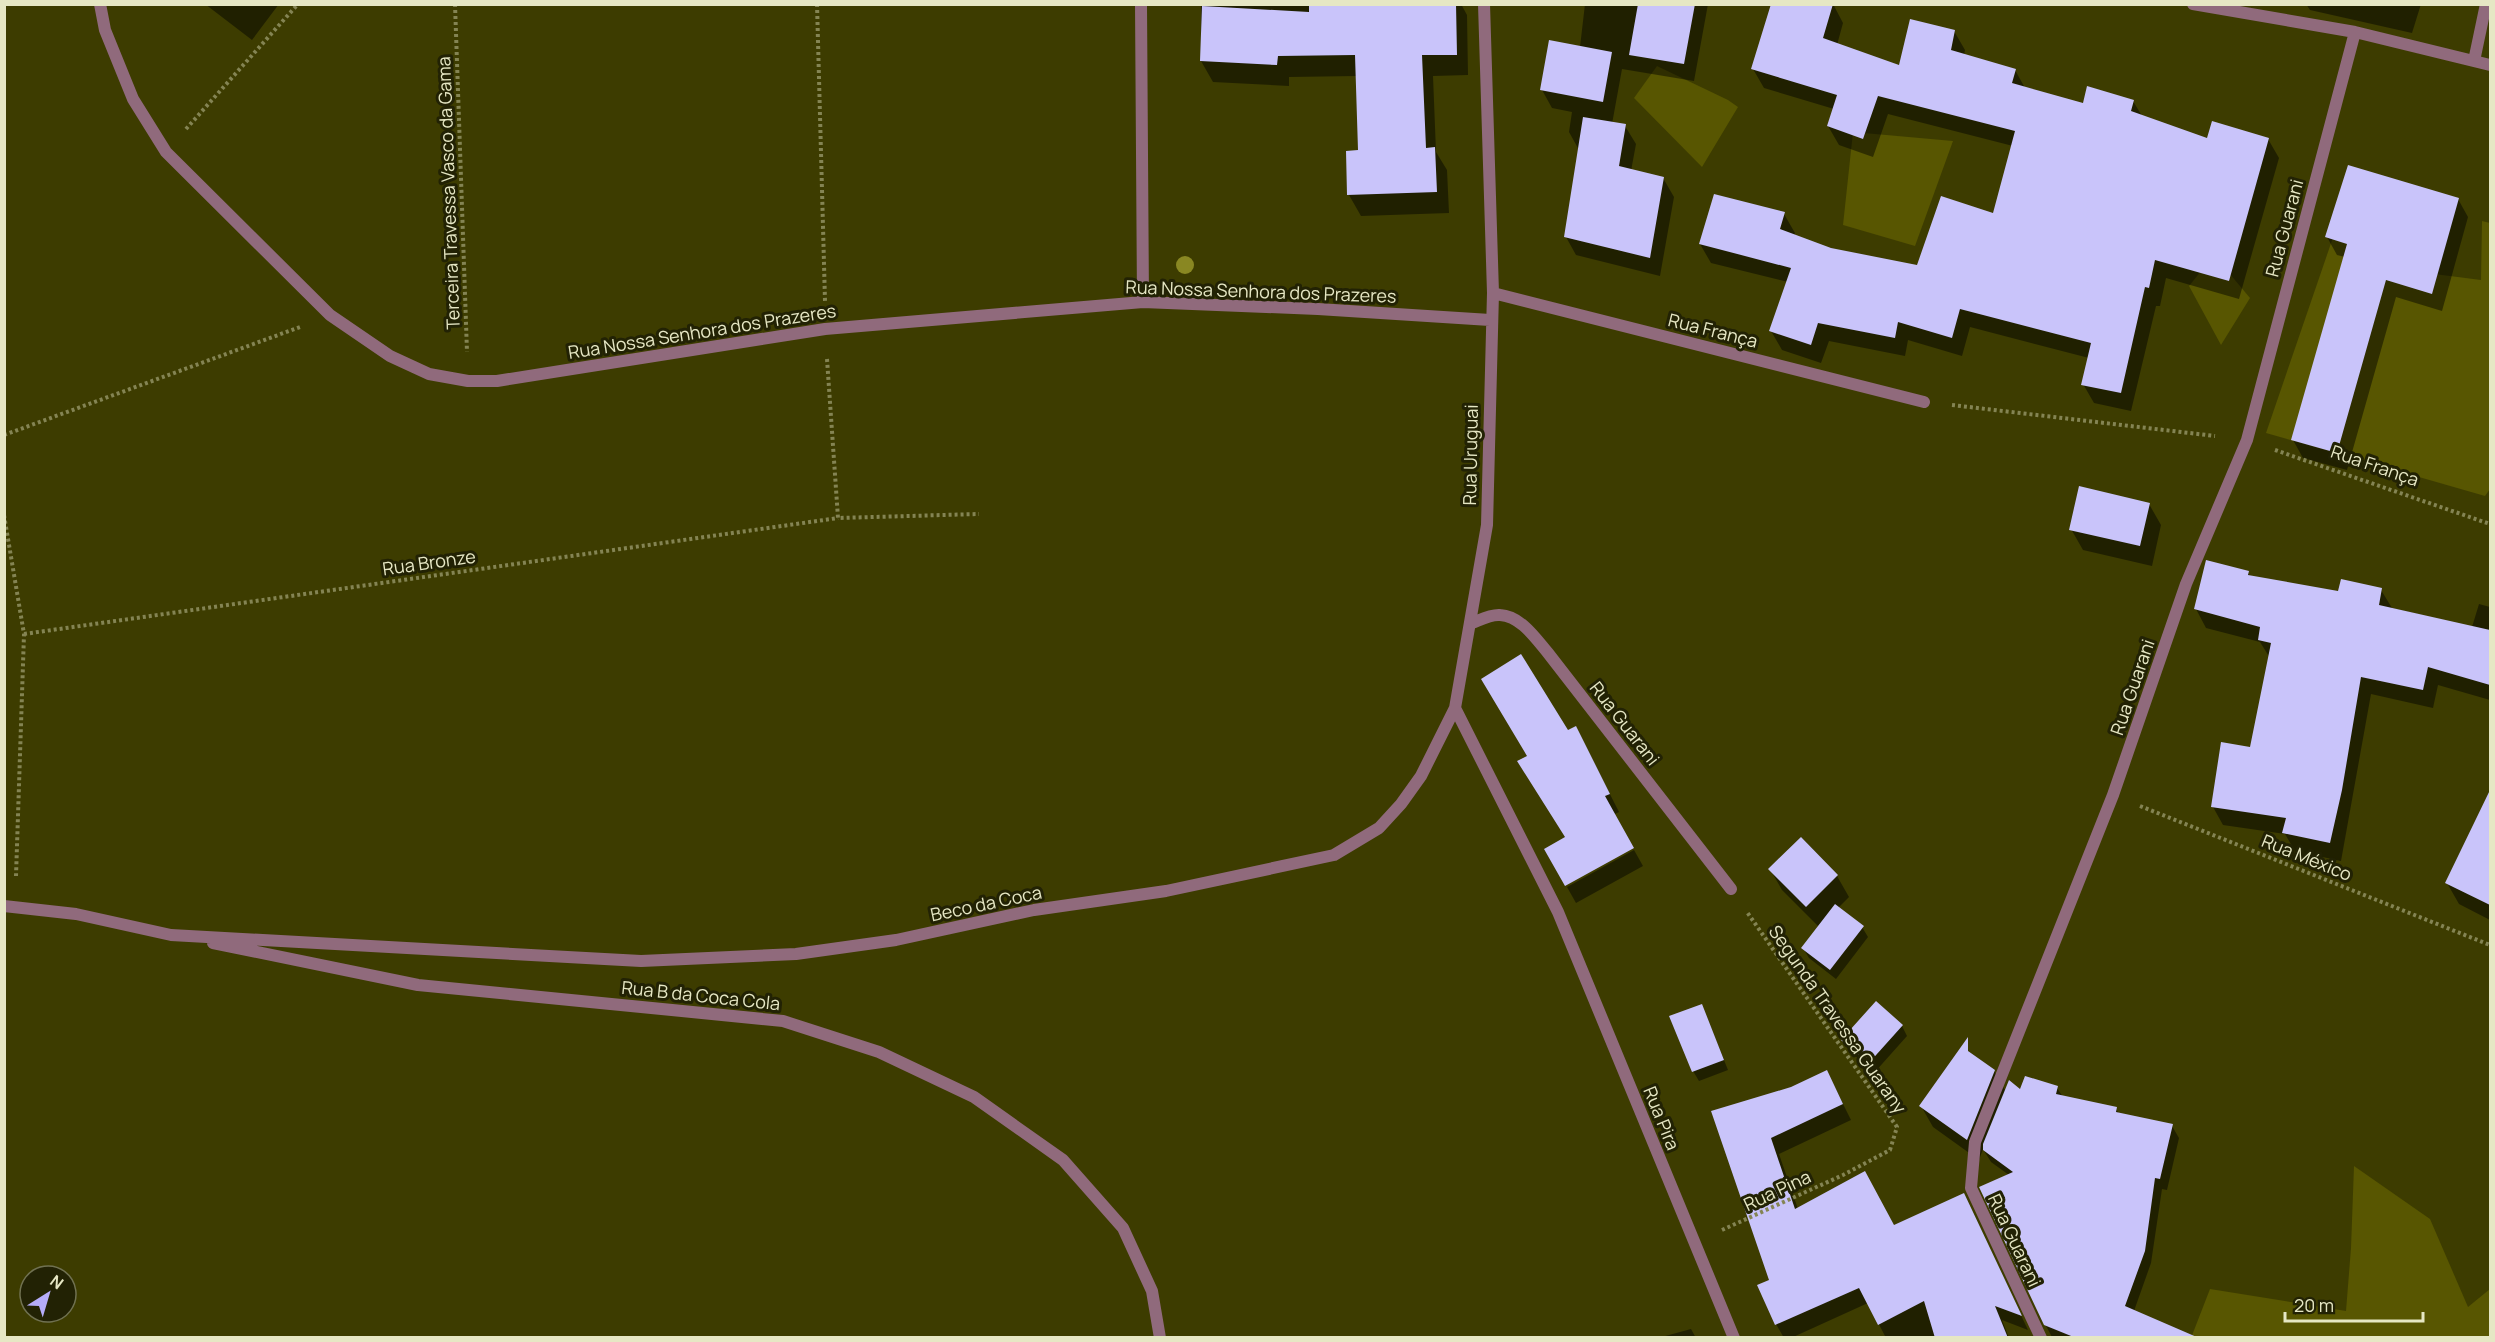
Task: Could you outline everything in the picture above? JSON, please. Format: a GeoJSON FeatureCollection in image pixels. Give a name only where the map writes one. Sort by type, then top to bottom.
{"type":"FeatureCollection","features":[{"type":"Feature","properties":{"kind":"street","name":"Rua Nossa Senhora dos Prazeres"},"geometry":{"type":"LineString","coordinates":[[100,4],[105,30],[133,99],[166,152],[330,315],[390,356],[429,374],[468,381],[497,381],[825,329],[1143,302],[1318,309],[1490,320]]}},
{"type":"Feature","properties":{"kind":"street"},"geometry":{"type":"LineString","coordinates":[[1141,4],[1143,302]]}},
{"type":"Feature","properties":{"kind":"street","name":"Rua Uruguai"},"geometry":{"type":"LineString","coordinates":[[1334,855],[1379,828],[1401,804],[1421,776],[1455,708],[1472,623],[1487,525],[1492,293],[1484,4]]}},
{"type":"Feature","properties":{"kind":"street"},"geometry":{"type":"LineString","coordinates":[[2193,4],[2355,32],[2490,65]]}},
{"type":"Feature","properties":{"kind":"street"},"geometry":{"type":"LineString","coordinates":[[2474,61],[2486,4]]}},
{"type":"Feature","properties":{"kind":"street","name":"Rua Guarani"},"geometry":{"type":"LineString","coordinates":[[2041,1338],[1971,1188],[1975,1142],[2113,795],[2186,584],[2247,440],[2355,32]]}},
{"type":"Feature","properties":{"kind":"street","name":"Rua França"},"geometry":{"type":"LineString","coordinates":[[1492,293],[1924,402]]}},
{"type":"Feature","properties":{"kind":"street","name":"Rua Guarani"},"geometry":{"type":"LineString","coordinates":[[1472,623],[1499,615],[1516,620],[1527,629],[1731,889]]}},
{"type":"Feature","properties":{"kind":"street","name":"Rua Pira"},"geometry":{"type":"LineString","coordinates":[[1455,708],[1558,912],[1734,1338]]}},
{"type":"Feature","properties":{"kind":"street","name":"Beco da Coca"},"geometry":{"type":"LineString","coordinates":[[641,961],[796,954],[896,940],[1034,910],[1166,891],[1334,855]]}},
{"type":"Feature","properties":{"kind":"street","name":"Rua B da Coca Cola"},"geometry":{"type":"LineString","coordinates":[[10,907],[76,914],[418,985],[783,1021],[879,1052],[974,1097],[1063,1160],[1124,1228],[1152,1291],[1160,1338]]}},
{"type":"Feature","properties":{"kind":"street","name":"Rua B da Coca Cola"},"geometry":{"type":"LineString","coordinates":[[171,935],[641,961]]}},
{"type":"Feature","properties":{"kind":"path"},"geometry":{"type":"LineString","coordinates":[[166,152],[298,4]]}},
{"type":"Feature","properties":{"kind":"path","name":"Terceira Travessa Vasco da Gama"},"geometry":{"type":"LineString","coordinates":[[455,4],[468,381]]}},
{"type":"Feature","properties":{"kind":"path"},"geometry":{"type":"LineString","coordinates":[[4,435],[330,315]]}},
{"type":"Feature","properties":{"kind":"path","name":"Rua França"},"geometry":{"type":"LineString","coordinates":[[1924,402],[2247,440],[2490,524]]}},
{"type":"Feature","properties":{"kind":"path"},"geometry":{"type":"LineString","coordinates":[[4,515],[24,634],[10,907]]}},
{"type":"Feature","properties":{"kind":"path","name":"Rua Bronze"},"geometry":{"type":"LineString","coordinates":[[24,634],[837,518]]}},
{"type":"Feature","properties":{"kind":"path","name":"Rua México"},"geometry":{"type":"LineString","coordinates":[[2113,795],[2490,945]]}},
{"type":"Feature","properties":{"kind":"path","name":"Segunda Travessa Guarany"},"geometry":{"type":"LineString","coordinates":[[1731,889],[1897,1127],[1890,1150],[1870,1160]]}},
{"type":"Feature","properties":{"kind":"path","name":"Rua Pina"},"geometry":{"type":"LineString","coordinates":[[1694,1243],[1870,1160]]}},
{"type":"Feature","properties":{"kind":"shaded area"},"geometry":{"type":"Polygon","coordinates":[[[1657,66],[1738,107],[1702,167],[1634,98],[1657,66]]]}},
{"type":"Feature","properties":{"kind":"shaded area"},"geometry":{"type":"Polygon","coordinates":[[[1853,132],[1953,141],[1915,246],[1843,225],[1853,132]]]}},
{"type":"Feature","properties":{"kind":"shaded area"},"geometry":{"type":"Polygon","coordinates":[[[2340,217],[2396,269],[2481,280],[2482,221],[2490,223],[2490,489],[2485,496],[2266,433],[2340,217]]]}},
{"type":"Feature","properties":{"kind":"shaded area"},"geometry":{"type":"Polygon","coordinates":[[[2214,255],[2250,298],[2221,345],[2189,286],[2214,255]]]}},
{"type":"Feature","properties":{"kind":"shaded area"},"geometry":{"type":"Polygon","coordinates":[[[2354,1166],[2430,1219],[2468,1307],[2490,1289],[2490,1337],[2191,1338],[2210,1289],[2346,1311],[2354,1166]]]}},
{"type":"Feature","properties":{"kind":"building"},"geometry":{"type":"Polygon","coordinates":[[[1309,4],[1456,4],[1457,55],[1422,55],[1426,148],[1435,147],[1437,192],[1347,195],[1346,151],[1358,150],[1355,55],[1278,56],[1277,65],[1200,61],[1202,6],[1309,12],[1309,4]]]}},
{"type":"Feature","properties":{"kind":"building"},"geometry":{"type":"Polygon","coordinates":[[[1638,4],[1695,4],[1684,64],[1629,55],[1638,4]]]}},
{"type":"Feature","properties":{"kind":"building"},"geometry":{"type":"Polygon","coordinates":[[[1771,4],[1833,4],[1823,38],[1899,65],[1910,19],[1955,30],[1951,50],[2016,69],[2012,83],[2083,103],[2087,86],[2134,100],[2131,111],[2207,138],[2212,121],[2269,138],[2229,281],[2155,260],[2149,288],[2145,287],[2121,393],[2081,385],[2091,343],[1960,309],[1952,338],[1898,322],[1895,338],[1818,323],[1811,345],[1769,331],[1791,268],[1699,244],[1714,194],[1785,212],[1780,229],[1831,248],[1917,265],[1941,196],[1993,213],[2015,131],[1878,96],[1863,139],[1827,126],[1837,95],[1751,69],[1771,4]]]}},
{"type":"Feature","properties":{"kind":"building"},"geometry":{"type":"Polygon","coordinates":[[[1549,40],[1612,52],[1603,102],[1540,90],[1549,40]]]}},
{"type":"Feature","properties":{"kind":"building"},"geometry":{"type":"Polygon","coordinates":[[[1583,117],[1626,124],[1619,166],[1664,177],[1650,258],[1564,237],[1583,117]]]}},
{"type":"Feature","properties":{"kind":"building"},"geometry":{"type":"Polygon","coordinates":[[[2348,165],[2459,198],[2432,294],[2386,280],[2337,453],[2291,440],[2347,244],[2325,237],[2348,165]]]}},
{"type":"Feature","properties":{"kind":"building"},"geometry":{"type":"Polygon","coordinates":[[[2079,486],[2150,503],[2140,546],[2069,530],[2079,486]]]}},
{"type":"Feature","properties":{"kind":"building"},"geometry":{"type":"Polygon","coordinates":[[[2206,560],[2249,571],[2248,575],[2338,591],[2341,579],[2382,588],[2379,605],[2490,630],[2490,685],[2428,667],[2423,690],[2361,677],[2342,790],[2330,843],[2282,833],[2286,818],[2211,807],[2221,742],[2250,747],[2271,643],[2258,640],[2260,627],[2194,609],[2206,560]]]}},
{"type":"Feature","properties":{"kind":"building"},"geometry":{"type":"Polygon","coordinates":[[[1521,654],[1568,730],[1576,726],[1610,794],[1605,796],[1634,848],[1565,886],[1544,849],[1565,837],[1517,761],[1527,756],[1481,679],[1521,654]]]}},
{"type":"Feature","properties":{"kind":"building"},"geometry":{"type":"Polygon","coordinates":[[[2490,790],[2490,905],[2445,883],[2490,790]]]}},
{"type":"Feature","properties":{"kind":"building"},"geometry":{"type":"Polygon","coordinates":[[[1801,837],[1838,875],[1806,907],[1768,869],[1801,837]]]}},
{"type":"Feature","properties":{"kind":"building"},"geometry":{"type":"Polygon","coordinates":[[[1835,904],[1864,926],[1830,970],[1801,948],[1835,904]]]}},
{"type":"Feature","properties":{"kind":"building"},"geometry":{"type":"Polygon","coordinates":[[[1876,1001],[1903,1025],[1868,1064],[1841,1040],[1876,1001]]]}},
{"type":"Feature","properties":{"kind":"building"},"geometry":{"type":"Polygon","coordinates":[[[1702,1004],[1724,1060],[1692,1072],[1669,1016],[1702,1004]]]}},
{"type":"Feature","properties":{"kind":"building"},"geometry":{"type":"Polygon","coordinates":[[[1968,1037],[1968,1051],[1995,1070],[1967,1140],[1919,1106],[1968,1037]]]}},
{"type":"Feature","properties":{"kind":"building"},"geometry":{"type":"Polygon","coordinates":[[[1827,1070],[1843,1104],[1771,1138],[1795,1209],[1865,1171],[1894,1225],[1964,1193],[2022,1316],[1995,1306],[2008,1338],[1935,1338],[1924,1301],[1878,1325],[1859,1288],[1775,1325],[1757,1285],[1769,1280],[1711,1111],[1791,1087],[1827,1070]]]}},
{"type":"Feature","properties":{"kind":"building"},"geometry":{"type":"Polygon","coordinates":[[[2025,1076],[2058,1086],[2056,1094],[2117,1107],[2116,1112],[2173,1124],[2160,1179],[2155,1178],[2145,1251],[2125,1306],[2199,1338],[2076,1338],[2044,1325],[1979,1187],[2013,1172],[1983,1150],[1983,1144],[2009,1080],[2020,1089],[2025,1076]]]}}]}
